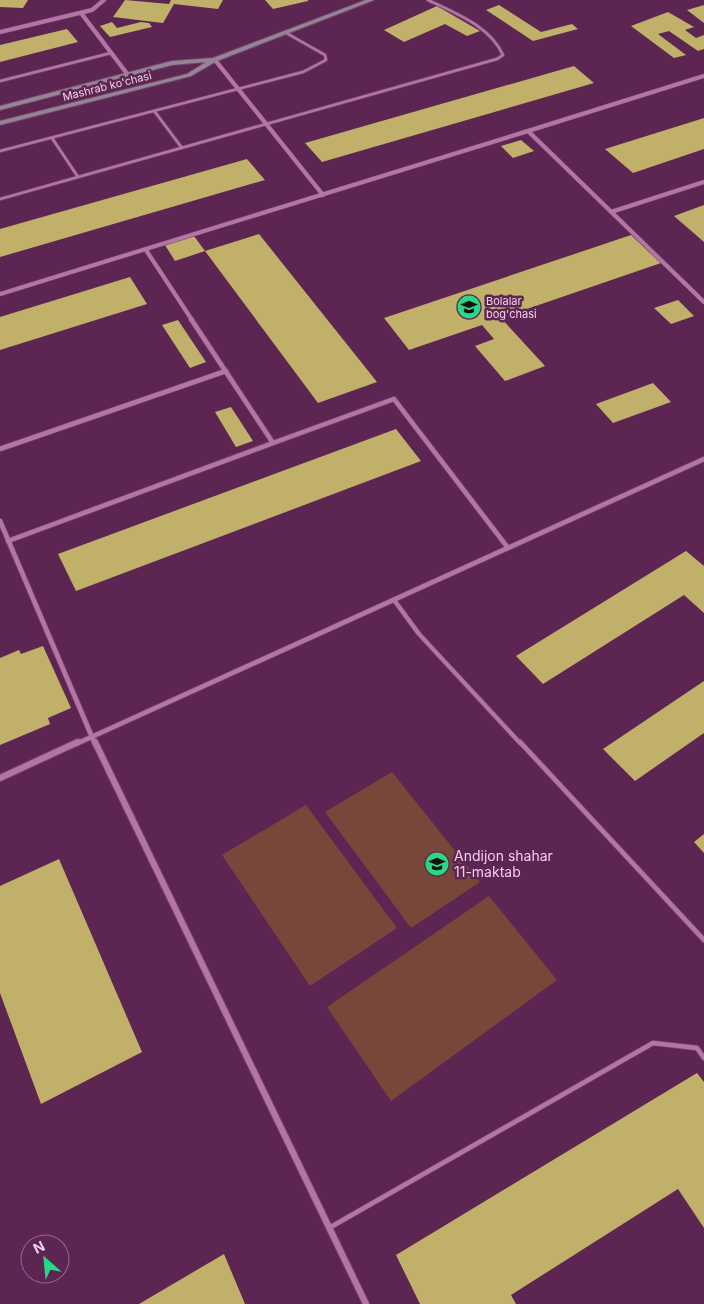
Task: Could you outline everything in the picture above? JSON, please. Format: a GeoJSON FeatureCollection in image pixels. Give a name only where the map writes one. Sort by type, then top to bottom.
{"type":"FeatureCollection","features":[{"type":"Feature","properties":{"kind":"main road","name":"Mashrab ko'chasi"},"geometry":{"type":"LineString","coordinates":[[0,123],[156,85],[189,75],[215,60],[288,34],[371,0]]}},
{"type":"Feature","properties":{"kind":"main road","name":"Mashrab ko'chasi"},"geometry":{"type":"LineString","coordinates":[[0,108],[172,63],[215,60]]}},
{"type":"Feature","properties":{"kind":"street"},"geometry":{"type":"LineString","coordinates":[[0,32],[92,10],[104,0]]}},
{"type":"Feature","properties":{"kind":"street"},"geometry":{"type":"LineString","coordinates":[[81,12],[128,75]]}},
{"type":"Feature","properties":{"kind":"street"},"geometry":{"type":"LineString","coordinates":[[215,60],[323,195]]}},
{"type":"Feature","properties":{"kind":"street"},"geometry":{"type":"LineString","coordinates":[[0,294],[704,76]]}},
{"type":"Feature","properties":{"kind":"street"},"geometry":{"type":"LineString","coordinates":[[528,131],[704,302]]}},
{"type":"Feature","properties":{"kind":"street"},"geometry":{"type":"LineString","coordinates":[[611,212],[704,183]]}},
{"type":"Feature","properties":{"kind":"street"},"geometry":{"type":"LineString","coordinates":[[146,250],[273,443]]}},
{"type":"Feature","properties":{"kind":"street"},"geometry":{"type":"LineString","coordinates":[[0,449],[226,371]]}},
{"type":"Feature","properties":{"kind":"street"},"geometry":{"type":"LineString","coordinates":[[8,541],[394,398],[508,548]]}},
{"type":"Feature","properties":{"kind":"street"},"geometry":{"type":"LineString","coordinates":[[0,778],[704,459]]}},
{"type":"Feature","properties":{"kind":"street"},"geometry":{"type":"LineString","coordinates":[[0,522],[92,737],[366,1304]]}},
{"type":"Feature","properties":{"kind":"lane"},"geometry":{"type":"LineString","coordinates":[[0,199],[497,59],[503,55],[501,45],[483,30],[428,0]]}},
{"type":"Feature","properties":{"kind":"lane"},"geometry":{"type":"LineString","coordinates":[[0,152],[303,72],[322,64],[326,60],[325,55],[288,34]]}},
{"type":"Feature","properties":{"kind":"lane"},"geometry":{"type":"LineString","coordinates":[[0,81],[111,53]]}},
{"type":"Feature","properties":{"kind":"lane"},"geometry":{"type":"LineString","coordinates":[[155,112],[182,148]]}},
{"type":"Feature","properties":{"kind":"lane"},"geometry":{"type":"LineString","coordinates":[[52,138],[78,177]]}},
{"type":"Feature","properties":{"kind":"lane"},"geometry":{"type":"LineString","coordinates":[[394,600],[419,634],[704,940]]}},
{"type":"Feature","properties":{"kind":"lane"},"geometry":{"type":"LineString","coordinates":[[329,1228],[653,1043],[697,1048],[704,1058]]}},
{"type":"Feature","properties":{"kind":"shaded area"},"geometry":{"type":"Polygon","coordinates":[[[392,772],[480,882],[411,928],[325,812],[392,772]]]}},
{"type":"Feature","properties":{"kind":"shaded area"},"geometry":{"type":"Polygon","coordinates":[[[306,805],[397,928],[310,986],[222,855],[306,805]]]}},
{"type":"Feature","properties":{"kind":"shaded area"},"geometry":{"type":"Polygon","coordinates":[[[489,896],[557,980],[391,1101],[327,1007],[489,896]]]}},
{"type":"Feature","properties":{"kind":"building"},"geometry":{"type":"Polygon","coordinates":[[[0,0],[28,0],[23,8],[0,7],[0,0]]]}},
{"type":"Feature","properties":{"kind":"building"},"geometry":{"type":"Polygon","coordinates":[[[125,0],[169,4],[171,0],[223,0],[218,9],[174,4],[163,23],[113,17],[125,0]]]}},
{"type":"Feature","properties":{"kind":"building"},"geometry":{"type":"Polygon","coordinates":[[[265,0],[308,0],[308,1],[273,9],[265,0]]]}},
{"type":"Feature","properties":{"kind":"building"},"geometry":{"type":"Polygon","coordinates":[[[499,5],[541,32],[572,24],[578,29],[533,41],[486,10],[499,5]]]}},
{"type":"Feature","properties":{"kind":"building"},"geometry":{"type":"Polygon","coordinates":[[[704,5],[704,23],[687,10],[704,5]]]}},
{"type":"Feature","properties":{"kind":"building"},"geometry":{"type":"Polygon","coordinates":[[[437,6],[480,31],[467,36],[445,24],[404,42],[384,30],[437,6]]]}},
{"type":"Feature","properties":{"kind":"building"},"geometry":{"type":"Polygon","coordinates":[[[668,12],[694,27],[685,30],[696,38],[704,35],[704,49],[698,51],[669,31],[658,34],[686,55],[674,58],[631,26],[668,12]]]}},
{"type":"Feature","properties":{"kind":"building"},"geometry":{"type":"Polygon","coordinates":[[[112,22],[117,28],[141,22],[149,23],[152,27],[110,37],[100,26],[112,22]]]}},
{"type":"Feature","properties":{"kind":"building"},"geometry":{"type":"Polygon","coordinates":[[[67,29],[78,42],[0,62],[0,45],[67,29]]]}},
{"type":"Feature","properties":{"kind":"building"},"geometry":{"type":"Polygon","coordinates":[[[574,66],[594,83],[322,162],[305,143],[574,66]]]}},
{"type":"Feature","properties":{"kind":"building"},"geometry":{"type":"Polygon","coordinates":[[[704,118],[704,149],[633,173],[605,149],[704,118]]]}},
{"type":"Feature","properties":{"kind":"building"},"geometry":{"type":"Polygon","coordinates":[[[521,140],[534,151],[513,158],[501,146],[521,140]]]}},
{"type":"Feature","properties":{"kind":"building"},"geometry":{"type":"Polygon","coordinates":[[[247,159],[265,180],[0,257],[0,229],[247,159]]]}},
{"type":"Feature","properties":{"kind":"building"},"geometry":{"type":"Polygon","coordinates":[[[704,205],[704,242],[674,216],[704,205]]]}},
{"type":"Feature","properties":{"kind":"building"},"geometry":{"type":"Polygon","coordinates":[[[259,234],[377,382],[318,403],[205,251],[259,234]]]}},
{"type":"Feature","properties":{"kind":"building","name":"Bolalar bog'chasi"},"geometry":{"type":"Polygon","coordinates":[[[631,235],[661,263],[501,318],[545,366],[505,381],[475,346],[494,339],[482,325],[409,350],[384,318],[631,235]]]}},
{"type":"Feature","properties":{"kind":"building"},"geometry":{"type":"Polygon","coordinates":[[[194,236],[205,251],[175,261],[165,245],[194,236]]]}},
{"type":"Feature","properties":{"kind":"building"},"geometry":{"type":"Polygon","coordinates":[[[130,277],[147,304],[0,350],[0,317],[130,277]]]}},
{"type":"Feature","properties":{"kind":"building"},"geometry":{"type":"Polygon","coordinates":[[[678,300],[694,316],[671,324],[654,308],[678,300]]]}},
{"type":"Feature","properties":{"kind":"building"},"geometry":{"type":"Polygon","coordinates":[[[178,320],[206,362],[190,368],[162,325],[178,320]]]}},
{"type":"Feature","properties":{"kind":"building"},"geometry":{"type":"Polygon","coordinates":[[[653,383],[671,402],[613,423],[596,404],[653,383]]]}},
{"type":"Feature","properties":{"kind":"building"},"geometry":{"type":"Polygon","coordinates":[[[231,407],[253,441],[236,447],[215,412],[231,407]]]}},
{"type":"Feature","properties":{"kind":"building"},"geometry":{"type":"Polygon","coordinates":[[[396,429],[421,461],[76,591],[58,554],[396,429]]]}},
{"type":"Feature","properties":{"kind":"building"},"geometry":{"type":"Polygon","coordinates":[[[686,551],[704,566],[704,613],[684,595],[543,684],[516,656],[686,551]]]}},
{"type":"Feature","properties":{"kind":"building"},"geometry":{"type":"Polygon","coordinates":[[[43,646],[71,708],[48,718],[50,724],[0,745],[0,658],[19,650],[21,654],[43,646]]]}},
{"type":"Feature","properties":{"kind":"building"},"geometry":{"type":"Polygon","coordinates":[[[704,681],[704,733],[635,781],[603,749],[704,681]]]}},
{"type":"Feature","properties":{"kind":"building"},"geometry":{"type":"Polygon","coordinates":[[[704,834],[704,853],[694,842],[704,834]]]}},
{"type":"Feature","properties":{"kind":"building"},"geometry":{"type":"Polygon","coordinates":[[[59,859],[142,1052],[41,1104],[0,993],[0,886],[59,859]]]}},
{"type":"Feature","properties":{"kind":"building"},"geometry":{"type":"Polygon","coordinates":[[[697,1073],[704,1082],[704,1228],[678,1189],[511,1295],[516,1304],[420,1304],[396,1255],[697,1073]]]}},
{"type":"Feature","properties":{"kind":"building"},"geometry":{"type":"Polygon","coordinates":[[[224,1254],[245,1304],[139,1304],[224,1254]]]}},
{"type":"Feature","properties":{"kind":"place","name":"Bolalar bog'chasi"},"geometry":{"type":"Point","coordinates":[469,307]}},
{"type":"Feature","properties":{"kind":"place","name":"Andijon shahar 11-maktab"},"geometry":{"type":"Point","coordinates":[437,864]}}]}
